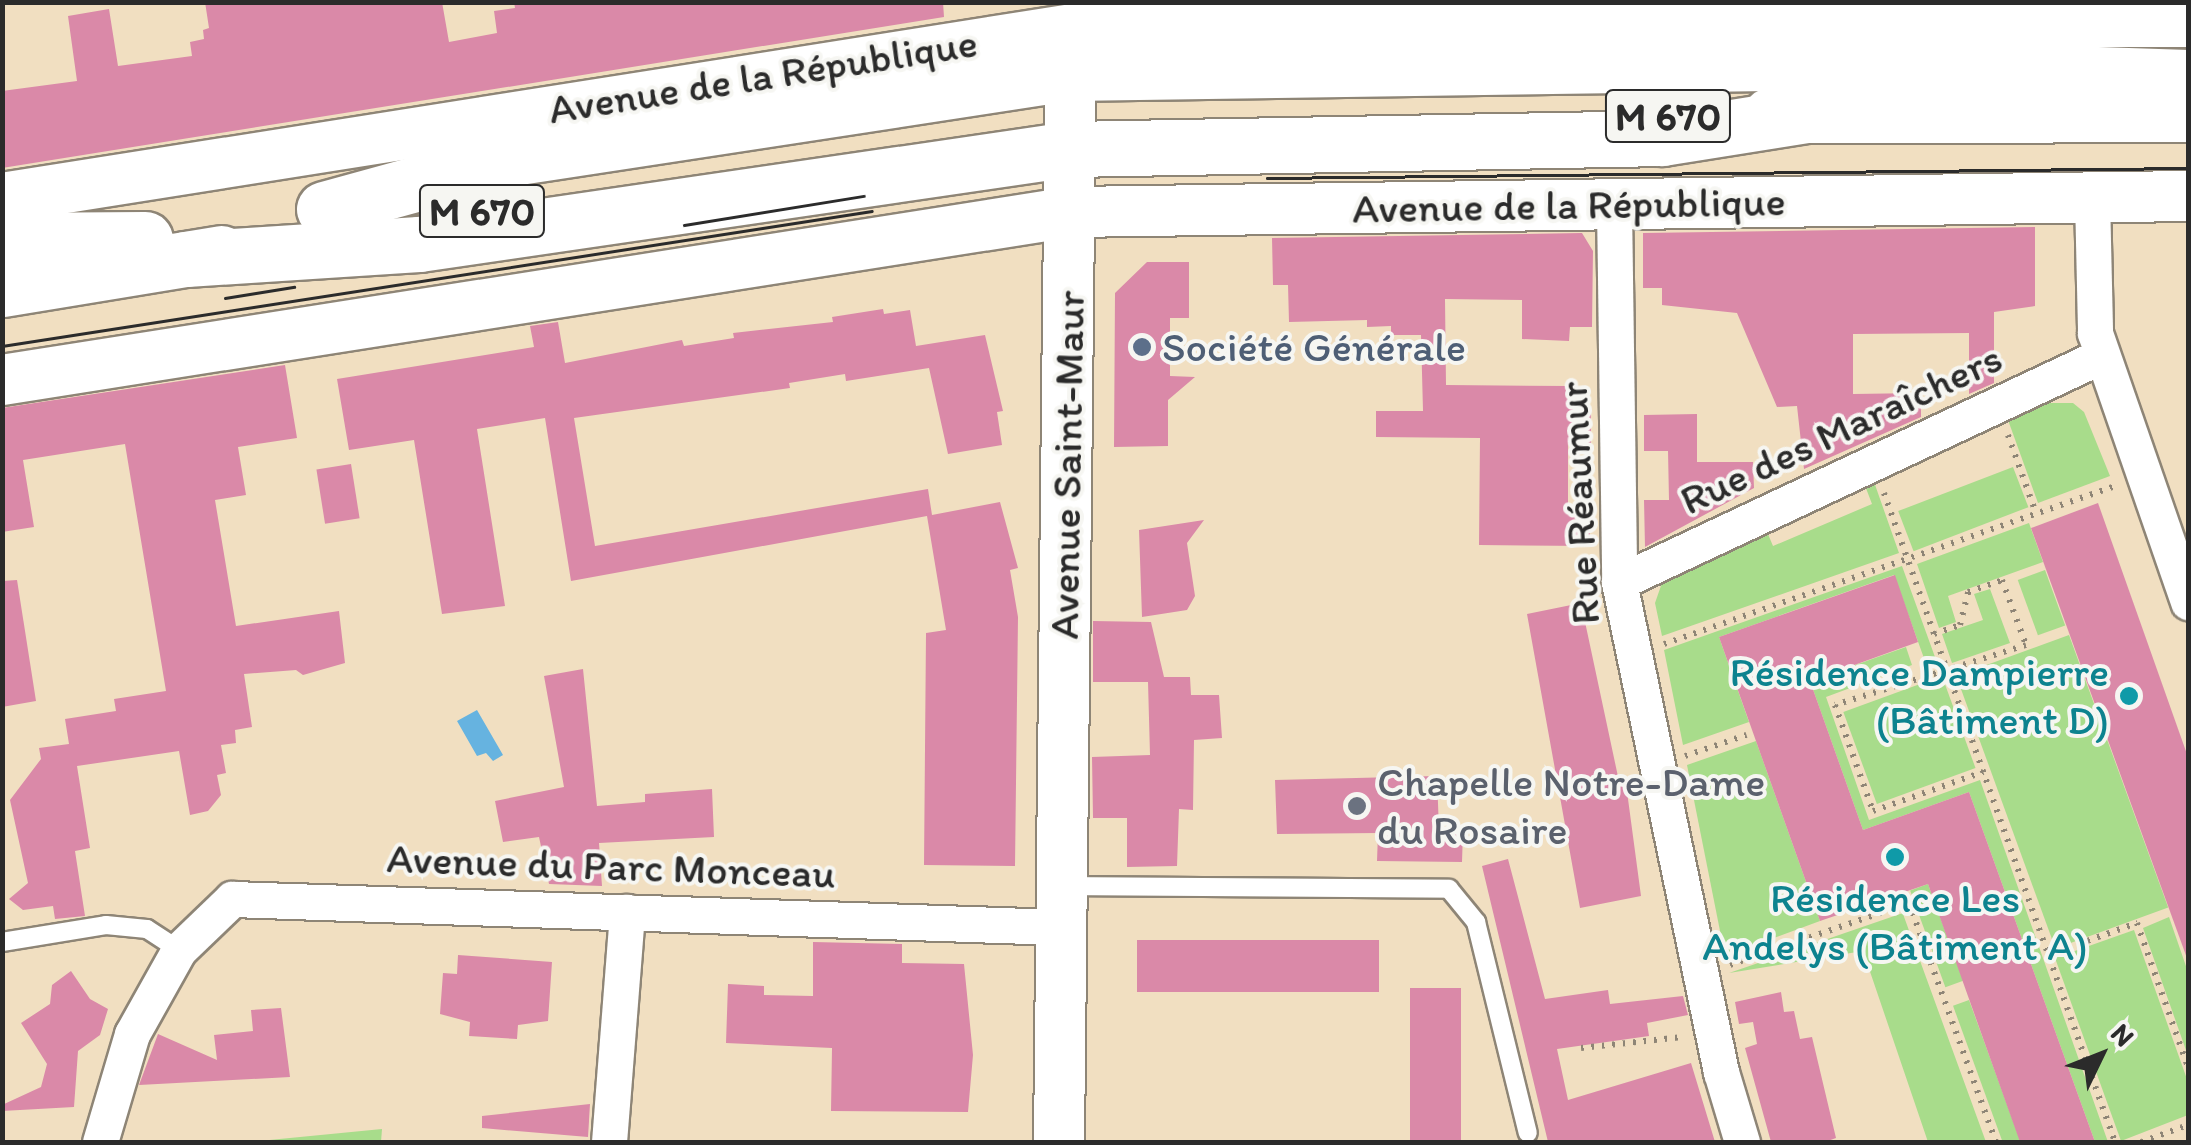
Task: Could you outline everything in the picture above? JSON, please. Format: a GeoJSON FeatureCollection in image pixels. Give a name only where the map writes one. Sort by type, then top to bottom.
{"type":"FeatureCollection","features":[{"type":"Feature","properties":{"kind":"main road"},"geometry":{"type":"LineString","coordinates":[[324,209],[505,159],[1070,34],[1769,63],[2026,66],[2188,77]]}},
{"type":"Feature","properties":{"kind":"main road","name":"Avenue de la République"},"geometry":{"type":"LineString","coordinates":[[2188,85],[1148,108],[1807,115],[2188,114]]}},
{"type":"Feature","properties":{"kind":"main road"},"geometry":{"type":"LineString","coordinates":[[2,240],[166,249],[419,244],[1070,148],[1662,138],[1807,115]]}},
{"type":"Feature","properties":{"kind":"main road","name":"Avenue de la République"},"geometry":{"type":"LineString","coordinates":[[2,262],[166,249],[959,124],[324,209],[166,249],[2,290]]}},
{"type":"Feature","properties":{"kind":"street","name":"Avenue de la République"},"geometry":{"type":"LineString","coordinates":[[2,198],[1070,34],[1491,15],[1982,13],[2188,22]]}},
{"type":"Feature","properties":{"kind":"street","name":"Avenue Saint-Maur"},"geometry":{"type":"LineString","coordinates":[[1059,1142],[1072,212],[1070,34]]}},
{"type":"Feature","properties":{"kind":"street","name":"Avenue de la République"},"geometry":{"type":"LineString","coordinates":[[2,380],[1072,212],[2188,196]]}},
{"type":"Feature","properties":{"kind":"street"},"geometry":{"type":"LineString","coordinates":[[2092,197],[2093,316],[2101,356],[2188,602]]}},
{"type":"Feature","properties":{"kind":"street","name":"Rue Réaumur"},"geometry":{"type":"LineString","coordinates":[[1614,206],[1620,582],[1713,1033],[1742,1142]]}},
{"type":"Feature","properties":{"kind":"street","name":"Rue des Maraîchers"},"geometry":{"type":"LineString","coordinates":[[1620,582],[2101,356]]}},
{"type":"Feature","properties":{"kind":"street","name":"Avenue du Parc Monceau"},"geometry":{"type":"LineString","coordinates":[[100,1142],[132,1034],[179,950],[232,899],[626,912],[1060,906]]}},
{"type":"Feature","properties":{"kind":"street"},"geometry":{"type":"LineString","coordinates":[[610,1142],[626,912]]}},
{"type":"Feature","properties":{"kind":"lane"},"geometry":{"type":"LineString","coordinates":[[1060,906],[1448,890],[1476,922],[1528,1133]]}},
{"type":"Feature","properties":{"kind":"lane"},"geometry":{"type":"LineString","coordinates":[[2,942],[106,925],[147,929],[179,950]]}},
{"type":"Feature","properties":{"kind":"path"},"geometry":{"type":"LineString","coordinates":[[1997,405],[2036,513]]}},
{"type":"Feature","properties":{"kind":"path"},"geometry":{"type":"LineString","coordinates":[[1666,643],[2113,486]]}},
{"type":"Feature","properties":{"kind":"path"},"geometry":{"type":"LineString","coordinates":[[1888,504],[2115,1142]]}},
{"type":"Feature","properties":{"kind":"path"},"geometry":{"type":"LineString","coordinates":[[1934,634],[1960,624],[1968,592],[2002,580],[2026,645],[1956,670],[1946,666],[1835,705],[1873,811],[1983,772]]}},
{"type":"Feature","properties":{"kind":"path"},"geometry":{"type":"LineString","coordinates":[[1701,751],[1746,735]]}},
{"type":"Feature","properties":{"kind":"path"},"geometry":{"type":"LineString","coordinates":[[1701,975],[1909,903],[1996,1142]]}},
{"type":"Feature","properties":{"kind":"path"},"geometry":{"type":"LineString","coordinates":[[2048,955],[2137,924],[2188,1067]]}},
{"type":"Feature","properties":{"kind":"path"},"geometry":{"type":"LineString","coordinates":[[1581,1048],[1713,1033]]}},
{"type":"Feature","properties":{"kind":"path"},"geometry":{"type":"LineString","coordinates":[[2142,1142],[2188,1126]]}},
{"type":"Feature","properties":{"kind":"green space"},"geometry":{"type":"Polygon","coordinates":[[[2047,403],[2073,403],[2084,412],[2110,476],[2038,503],[2008,420],[2047,403]]]}},
{"type":"Feature","properties":{"kind":"green space"},"geometry":{"type":"Polygon","coordinates":[[[2013,467],[2028,507],[1914,551],[1898,511],[2013,467]]]}},
{"type":"Feature","properties":{"kind":"green space"},"geometry":{"type":"Polygon","coordinates":[[[1873,479],[1899,553],[1662,636],[1655,603],[1663,580],[1765,527],[1773,546],[1872,504],[1864,483],[1873,479]]]}},
{"type":"Feature","properties":{"kind":"green space"},"geometry":{"type":"Polygon","coordinates":[[[2029,523],[2043,562],[1948,596],[1956,622],[1939,628],[1917,564],[2029,523]]]}},
{"type":"Feature","properties":{"kind":"green space"},"geometry":{"type":"Polygon","coordinates":[[[1902,566],[1935,657],[1925,661],[1894,575],[1719,637],[1749,722],[1683,745],[1664,650],[1902,566]]]}},
{"type":"Feature","properties":{"kind":"green space"},"geometry":{"type":"Polygon","coordinates":[[[2045,570],[2065,625],[2038,635],[2018,580],[2045,570]]]}},
{"type":"Feature","properties":{"kind":"green space"},"geometry":{"type":"Polygon","coordinates":[[[1990,589],[2010,643],[1952,663],[1942,634],[1983,620],[1974,594],[1990,589]]]}},
{"type":"Feature","properties":{"kind":"green space"},"geometry":{"type":"Polygon","coordinates":[[[2069,635],[2168,908],[2055,949],[1956,676],[2069,635]]]}},
{"type":"Feature","properties":{"kind":"green space"},"geometry":{"type":"Polygon","coordinates":[[[1906,647],[1912,665],[1826,697],[1869,820],[1980,780],[2108,1142],[2095,1142],[1969,792],[1863,830],[1810,681],[1906,647]]]}},
{"type":"Feature","properties":{"kind":"green space"},"geometry":{"type":"Polygon","coordinates":[[[1942,676],[1976,768],[1877,804],[1843,712],[1942,676]]]}},
{"type":"Feature","properties":{"kind":"green space"},"geometry":{"type":"Polygon","coordinates":[[[1756,741],[1820,921],[1725,956],[1687,765],[1756,741]]]}},
{"type":"Feature","properties":{"kind":"green space"},"geometry":{"type":"Polygon","coordinates":[[[1928,884],[1963,981],[1945,987],[1910,890],[1928,884]]]}},
{"type":"Feature","properties":{"kind":"green space"},"geometry":{"type":"Polygon","coordinates":[[[1903,913],[1986,1142],[1928,1142],[1863,951],[1729,973],[1903,913]]]}},
{"type":"Feature","properties":{"kind":"green space"},"geometry":{"type":"Polygon","coordinates":[[[2169,917],[2188,972],[2188,1056],[2143,928],[2169,917]]]}},
{"type":"Feature","properties":{"kind":"green space"},"geometry":{"type":"Polygon","coordinates":[[[2134,930],[2188,1082],[2188,1115],[2121,1141],[2055,958],[2134,930]]]}},
{"type":"Feature","properties":{"kind":"green space"},"geometry":{"type":"Polygon","coordinates":[[[1969,1000],[2021,1142],[2003,1142],[1953,1006],[1969,1000]]]}},
{"type":"Feature","properties":{"kind":"green space"},"geometry":{"type":"Polygon","coordinates":[[[382,1129],[381,1142],[248,1142],[382,1129]]]}},
{"type":"Feature","properties":{"kind":"water"},"geometry":{"type":"Polygon","coordinates":[[[477,710],[503,755],[493,761],[486,753],[477,756],[457,721],[477,710]]]}},
{"type":"Feature","properties":{"kind":"building"},"geometry":{"type":"Polygon","coordinates":[[[205,2],[442,2],[449,42],[497,33],[494,11],[515,8],[514,2],[943,2],[944,17],[2,168],[2,91],[77,81],[68,16],[109,9],[118,66],[192,56],[190,42],[204,39],[203,30],[209,28],[205,2]]]}},
{"type":"Feature","properties":{"kind":"building"},"geometry":{"type":"Polygon","coordinates":[[[2035,227],[2035,306],[1994,312],[1994,383],[1969,394],[1969,333],[1853,334],[1853,394],[1921,393],[1921,417],[1804,469],[1797,406],[1777,407],[1737,313],[1662,305],[1662,288],[1643,288],[1643,233],[2035,227]]]}},
{"type":"Feature","properties":{"kind":"building"},"geometry":{"type":"Polygon","coordinates":[[[1582,233],[1593,251],[1592,327],[1570,327],[1569,341],[1522,339],[1522,300],[1445,299],[1446,385],[1569,386],[1569,409],[1591,409],[1591,443],[1568,443],[1568,512],[1590,512],[1590,546],[1479,545],[1480,438],[1376,437],[1376,411],[1423,411],[1421,335],[1391,335],[1391,326],[1367,327],[1367,320],[1289,322],[1288,285],[1273,285],[1272,238],[1582,233]]]}},
{"type":"Feature","properties":{"kind":"building"},"geometry":{"type":"Polygon","coordinates":[[[1147,262],[1189,262],[1189,318],[1170,318],[1170,376],[1195,377],[1168,400],[1168,446],[1114,447],[1115,293],[1147,262]]]}},
{"type":"Feature","properties":{"kind":"building"},"geometry":{"type":"Polygon","coordinates":[[[883,309],[884,314],[910,310],[916,346],[985,335],[1003,411],[997,412],[1002,445],[948,454],[929,368],[846,381],[845,374],[789,383],[790,388],[574,418],[595,546],[928,489],[932,515],[1000,502],[1018,568],[1010,570],[1018,617],[1015,866],[924,865],[926,633],[946,630],[927,516],[571,581],[545,418],[477,429],[505,606],[442,614],[414,440],[349,450],[337,379],[534,347],[530,326],[558,322],[565,363],[682,340],[684,346],[734,338],[733,333],[833,322],[832,317],[883,309]]]}},
{"type":"Feature","properties":{"kind":"building"},"geometry":{"type":"Polygon","coordinates":[[[285,365],[297,438],[238,447],[246,495],[215,500],[236,626],[339,611],[345,663],[303,675],[296,670],[244,674],[252,727],[235,730],[236,743],[221,745],[226,773],[217,775],[221,795],[208,811],[190,815],[179,751],[77,766],[90,848],[75,851],[85,916],[55,919],[53,906],[23,910],[9,899],[28,883],[10,800],[41,759],[39,748],[69,744],[65,719],[116,711],[114,699],[166,691],[125,444],[23,460],[34,527],[2,532],[2,408],[285,365]]]}},
{"type":"Feature","properties":{"kind":"building"},"geometry":{"type":"Polygon","coordinates":[[[1697,414],[1697,462],[1753,462],[1754,488],[1645,547],[1644,500],[1669,500],[1668,451],[1644,451],[1644,415],[1697,414]]]}},
{"type":"Feature","properties":{"kind":"building"},"geometry":{"type":"Polygon","coordinates":[[[351,464],[360,518],[325,524],[316,469],[351,464]]]}},
{"type":"Feature","properties":{"kind":"building","name":"Résidence Dampierre (Bâtiment D)"},"geometry":{"type":"Polygon","coordinates":[[[2098,503],[2188,757],[2188,961],[2031,528],[2098,503]]]}},
{"type":"Feature","properties":{"kind":"building"},"geometry":{"type":"Polygon","coordinates":[[[1204,520],[1187,543],[1195,596],[1187,610],[1142,617],[1139,530],[1204,520]]]}},
{"type":"Feature","properties":{"kind":"building","name":"Résidence Les Andelys (Bâtiment A)"},"geometry":{"type":"Polygon","coordinates":[[[1895,575],[1918,642],[1810,681],[1863,830],[1969,792],[2095,1142],[2020,1142],[1928,884],[1820,921],[1719,637],[1895,575]]]}},
{"type":"Feature","properties":{"kind":"building"},"geometry":{"type":"Polygon","coordinates":[[[17,580],[36,701],[2,707],[2,581],[17,580]]]}},
{"type":"Feature","properties":{"kind":"building"},"geometry":{"type":"Polygon","coordinates":[[[1581,603],[1620,786],[1626,784],[1641,896],[1580,908],[1527,614],[1581,603]]]}},
{"type":"Feature","properties":{"kind":"building"},"geometry":{"type":"Polygon","coordinates":[[[1093,621],[1151,622],[1164,677],[1190,677],[1191,695],[1219,695],[1222,738],[1194,740],[1193,810],[1179,809],[1177,866],[1127,867],[1127,818],[1093,818],[1092,757],[1150,755],[1148,682],[1093,682],[1093,621]]]}},
{"type":"Feature","properties":{"kind":"building"},"geometry":{"type":"Polygon","coordinates":[[[583,669],[597,806],[645,802],[645,794],[712,789],[714,837],[599,843],[602,886],[549,884],[539,837],[503,842],[495,801],[564,787],[544,676],[583,669]]]}},
{"type":"Feature","properties":{"kind":"building","name":"Chapelle Notre-Dame du Rosaire"},"geometry":{"type":"Polygon","coordinates":[[[1437,776],[1439,831],[1463,831],[1462,862],[1377,861],[1378,833],[1277,834],[1275,780],[1437,776]]]}},
{"type":"Feature","properties":{"kind":"building"},"geometry":{"type":"Polygon","coordinates":[[[1508,859],[1545,999],[1608,990],[1610,1004],[1683,996],[1688,1015],[1647,1023],[1649,1036],[1557,1049],[1568,1100],[1691,1063],[1715,1142],[1548,1142],[1482,866],[1508,859]]]}},
{"type":"Feature","properties":{"kind":"building"},"geometry":{"type":"Polygon","coordinates":[[[1137,940],[1379,940],[1379,992],[1137,992],[1137,940]]]}},
{"type":"Feature","properties":{"kind":"building"},"geometry":{"type":"Polygon","coordinates":[[[813,942],[902,944],[902,963],[964,964],[973,1055],[968,1112],[831,1111],[832,1048],[726,1043],[728,984],[764,986],[764,995],[813,996],[813,942]]]}},
{"type":"Feature","properties":{"kind":"building"},"geometry":{"type":"Polygon","coordinates":[[[458,955],[552,962],[548,1021],[518,1025],[517,1039],[469,1036],[470,1022],[440,1014],[443,973],[457,974],[458,955]]]}},
{"type":"Feature","properties":{"kind":"building"},"geometry":{"type":"Polygon","coordinates":[[[71,971],[90,999],[108,1009],[100,1035],[78,1051],[74,1107],[2,1111],[2,1105],[41,1087],[47,1064],[21,1023],[50,1004],[52,985],[71,971]]]}},
{"type":"Feature","properties":{"kind":"building"},"geometry":{"type":"Polygon","coordinates":[[[1410,988],[1461,988],[1461,1142],[1410,1142],[1410,988]]]}},
{"type":"Feature","properties":{"kind":"building"},"geometry":{"type":"Polygon","coordinates":[[[1781,992],[1784,1012],[1794,1011],[1800,1039],[1812,1037],[1836,1138],[1825,1142],[1771,1142],[1745,1048],[1757,1044],[1753,1022],[1739,1024],[1735,1002],[1781,992]]]}},
{"type":"Feature","properties":{"kind":"building"},"geometry":{"type":"Polygon","coordinates":[[[281,1008],[290,1077],[139,1085],[158,1034],[217,1060],[214,1035],[253,1031],[251,1010],[281,1008]]]}},
{"type":"Feature","properties":{"kind":"building"},"geometry":{"type":"Polygon","coordinates":[[[590,1104],[588,1137],[482,1128],[482,1116],[590,1104]]]}},
{"type":"Feature","properties":{"kind":"tram line"},"geometry":{"type":"LineString","coordinates":[[1267,178],[2188,168]]}},
{"type":"Feature","properties":{"kind":"tram line"},"geometry":{"type":"LineString","coordinates":[[684,225],[864,196]]}},
{"type":"Feature","properties":{"kind":"tram line"},"geometry":{"type":"LineString","coordinates":[[2,346],[872,211]]}},
{"type":"Feature","properties":{"kind":"tram line"},"geometry":{"type":"LineString","coordinates":[[225,298],[294,287]]}},
{"type":"Feature","properties":{"kind":"place","name":"Société Générale"},"geometry":{"type":"Point","coordinates":[1142,347]}},
{"type":"Feature","properties":{"kind":"place","name":"Résidence Dampierre (Bâtiment D)"},"geometry":{"type":"Point","coordinates":[2129,696]}},
{"type":"Feature","properties":{"kind":"place","name":"Chapelle Notre-Dame du Rosaire"},"geometry":{"type":"Point","coordinates":[1357,806]}},
{"type":"Feature","properties":{"kind":"place","name":"Résidence Les Andelys (Bâtiment A)"},"geometry":{"type":"Point","coordinates":[1895,857]}}]}
